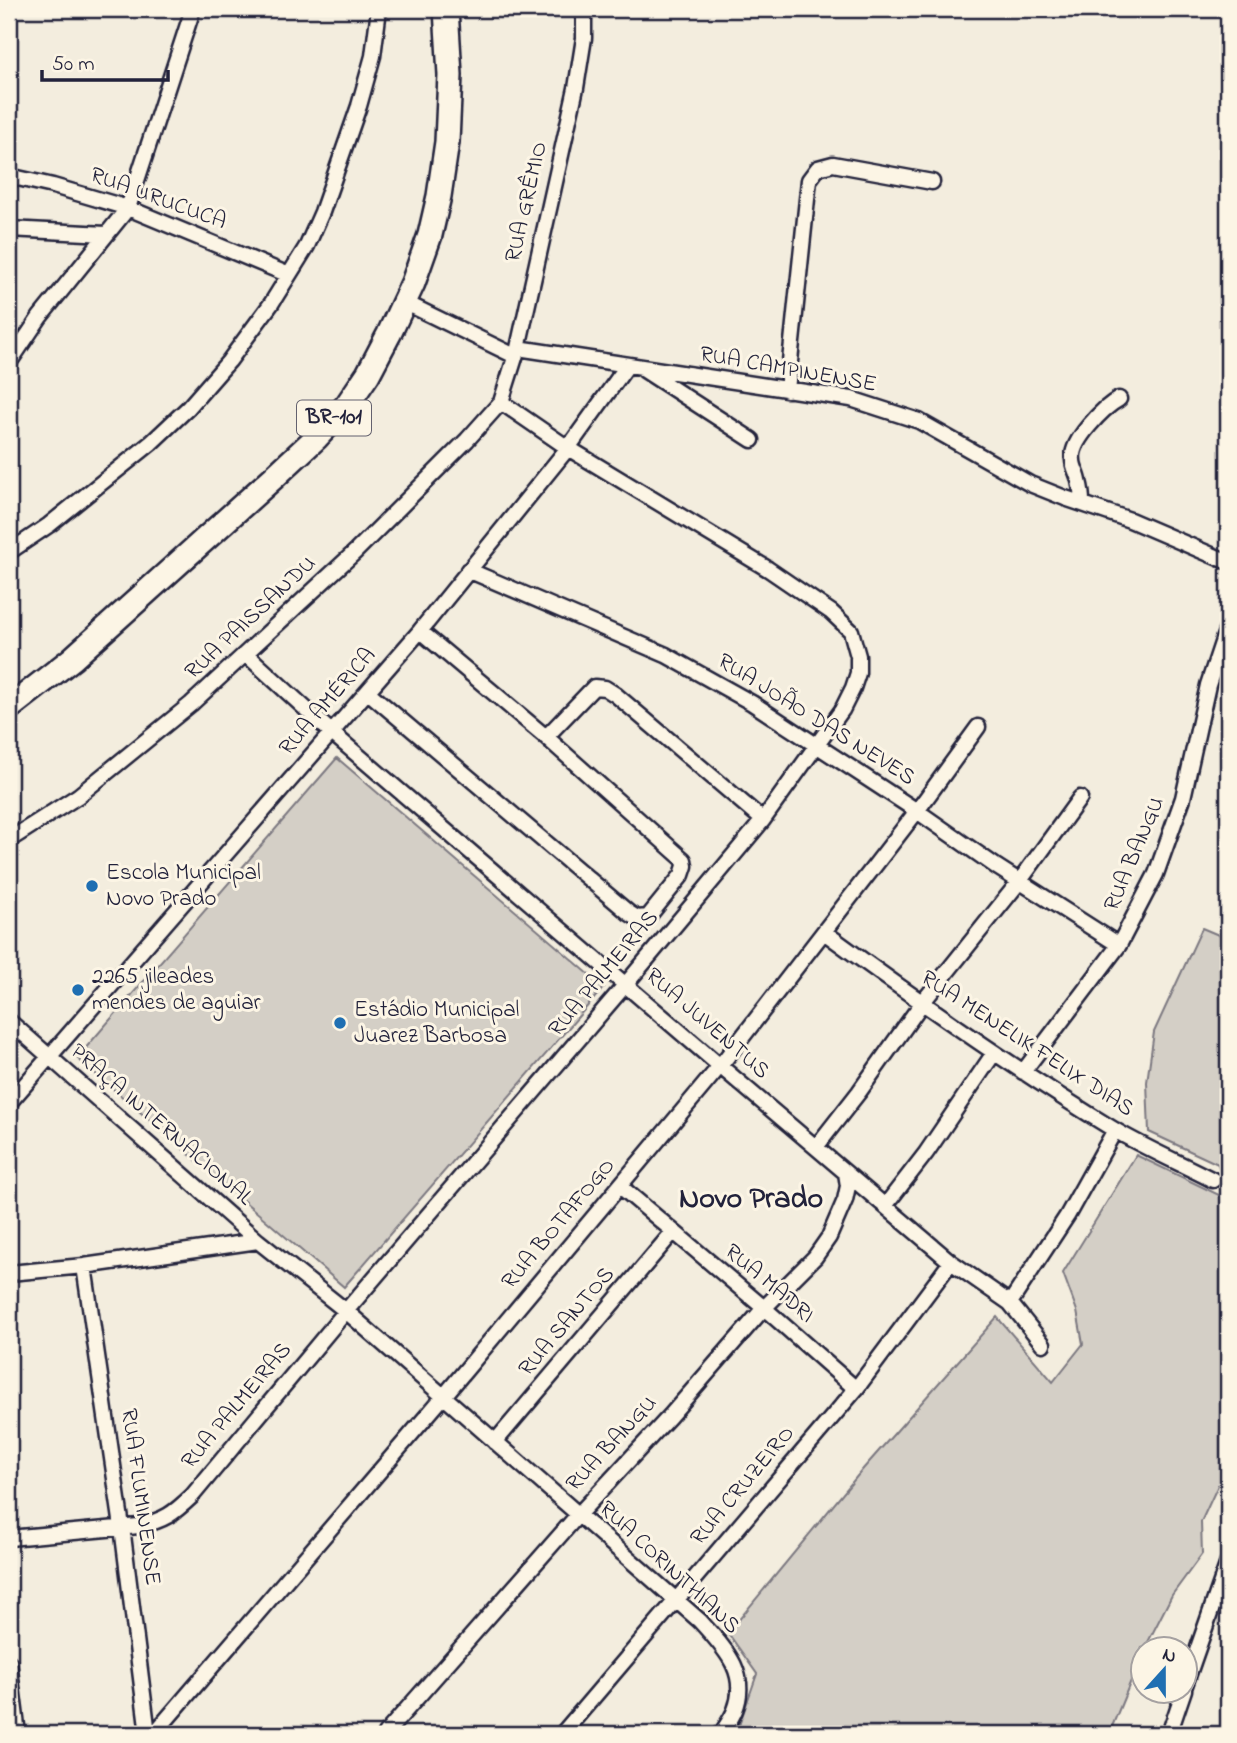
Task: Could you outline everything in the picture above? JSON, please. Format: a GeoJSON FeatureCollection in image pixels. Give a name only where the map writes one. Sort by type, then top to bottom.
{"type":"FeatureCollection","features":[{"type":"Feature","properties":{"kind":"highway","name":"BR-101"},"geometry":{"type":"LineString","coordinates":[[9,708],[72,659],[317,437],[346,405],[368,374],[413,283],[430,235],[439,196],[447,142],[450,75],[446,9]]}},
{"type":"Feature","properties":{"kind":"street"},"geometry":{"type":"LineString","coordinates":[[9,363],[40,317],[128,208],[193,9]]}},
{"type":"Feature","properties":{"kind":"street"},"geometry":{"type":"LineString","coordinates":[[9,552],[49,525],[151,443],[188,408],[229,361],[271,304],[307,246],[322,212],[359,106],[373,56],[379,9]]}},
{"type":"Feature","properties":{"kind":"street","name":"RUA GRÊMIO"},"geometry":{"type":"LineString","coordinates":[[501,402],[516,352],[576,88],[584,38],[584,9]]}},
{"type":"Feature","properties":{"kind":"street"},"geometry":{"type":"LineString","coordinates":[[786,390],[809,180],[818,168],[833,164],[932,182]]}},
{"type":"Feature","properties":{"kind":"street","name":"RUA URUCUCA"},"geometry":{"type":"LineString","coordinates":[[9,176],[128,208],[289,275]]}},
{"type":"Feature","properties":{"kind":"street"},"geometry":{"type":"LineString","coordinates":[[9,229],[106,233]]}},
{"type":"Feature","properties":{"kind":"street","name":"RUA CAMPINENSE"},"geometry":{"type":"LineString","coordinates":[[404,302],[516,352],[851,400],[919,421],[1030,484],[1130,520],[1228,562]]}},
{"type":"Feature","properties":{"kind":"street"},"geometry":{"type":"LineString","coordinates":[[634,367],[752,440]]}},
{"type":"Feature","properties":{"kind":"street","name":"RUA AMÉRICA"},"geometry":{"type":"LineString","coordinates":[[49,1057],[420,631],[634,367]]}},
{"type":"Feature","properties":{"kind":"street"},"geometry":{"type":"LineString","coordinates":[[1082,503],[1080,484],[1072,459],[1073,452],[1087,428],[1119,399]]}},
{"type":"Feature","properties":{"kind":"street","name":"RUA PALMEIRAS"},"geometry":{"type":"LineString","coordinates":[[9,1538],[139,1526],[159,1521],[175,1512],[192,1496],[764,820],[842,710],[853,688],[858,673],[858,656],[851,631],[831,612],[768,569],[568,449],[501,402]]}},
{"type":"Feature","properties":{"kind":"street","name":"RUA PAISSANDU"},"geometry":{"type":"LineString","coordinates":[[9,840],[78,796],[191,704],[355,552],[467,440],[501,402]]}},
{"type":"Feature","properties":{"kind":"street","name":"RUA JOÃO DAS NEVES"},"geometry":{"type":"LineString","coordinates":[[468,570],[666,656],[752,702],[1019,882],[1119,945]]}},
{"type":"Feature","properties":{"kind":"street","name":"RUA BANGU"},"geometry":{"type":"LineString","coordinates":[[1023,1072],[1119,945],[1156,874],[1183,798],[1208,685],[1228,625]]}},
{"type":"Feature","properties":{"kind":"street"},"geometry":{"type":"LineString","coordinates":[[368,692],[629,913],[637,918],[648,917],[682,875],[684,860],[546,737],[420,631]]}},
{"type":"Feature","properties":{"kind":"street","name":"RUA JUVENTUS"},"geometry":{"type":"LineString","coordinates":[[246,654],[332,733],[720,1066],[951,1262],[1010,1303],[1043,1344]]}},
{"type":"Feature","properties":{"kind":"street"},"geometry":{"type":"LineString","coordinates":[[546,737],[594,687],[605,688],[764,820]]}},
{"type":"Feature","properties":{"kind":"street","name":"RUA BOTAFOGO"},"geometry":{"type":"LineString","coordinates":[[154,1734],[621,1187],[824,932],[978,727]]}},
{"type":"Feature","properties":{"kind":"street"},"geometry":{"type":"LineString","coordinates":[[816,1147],[922,1003],[1019,882],[1080,798]]}},
{"type":"Feature","properties":{"kind":"street","name":"RUA MENELIK FELIX DIAS"},"geometry":{"type":"LineString","coordinates":[[824,932],[1023,1072],[1115,1130],[1213,1180]]}},
{"type":"Feature","properties":{"kind":"street"},"geometry":{"type":"LineString","coordinates":[[9,1021],[49,1057]]}},
{"type":"Feature","properties":{"kind":"street"},"geometry":{"type":"LineString","coordinates":[[885,1206],[926,1153],[994,1053]]}},
{"type":"Feature","properties":{"kind":"street","name":"PRAÇA INTERNACIONAL"},"geometry":{"type":"LineString","coordinates":[[9,1103],[49,1057],[258,1241],[346,1311]]}},
{"type":"Feature","properties":{"kind":"street"},"geometry":{"type":"LineString","coordinates":[[1010,1303],[1067,1216],[1115,1130]]}},
{"type":"Feature","properties":{"kind":"street","name":"RUA BANGU"},"geometry":{"type":"LineString","coordinates":[[385,1734],[764,1308],[815,1256],[830,1237],[845,1200],[848,1186],[846,1173]]}},
{"type":"Feature","properties":{"kind":"street","name":"RUA MADRI"},"geometry":{"type":"LineString","coordinates":[[621,1187],[856,1389]]}},
{"type":"Feature","properties":{"kind":"street","name":"RUA SANTOS"},"geometry":{"type":"LineString","coordinates":[[495,1442],[673,1232]]}},
{"type":"Feature","properties":{"kind":"street","name":"PRAÇA INTERNACIONAL"},"geometry":{"type":"LineString","coordinates":[[9,1273],[83,1266],[258,1241]]}},
{"type":"Feature","properties":{"kind":"street","name":"RUA CRUZEIRO"},"geometry":{"type":"LineString","coordinates":[[562,1734],[856,1389],[951,1262]]}},
{"type":"Feature","properties":{"kind":"street","name":"RUA FLUMINENSE"},"geometry":{"type":"LineString","coordinates":[[83,1266],[122,1527],[148,1734]]}},
{"type":"Feature","properties":{"kind":"street","name":"RUA CORINTHIANS"},"geometry":{"type":"LineString","coordinates":[[346,1311],[700,1621],[726,1649],[736,1669],[740,1691],[735,1710],[721,1734]]}},
{"type":"Feature","properties":{"kind":"street"},"geometry":{"type":"LineString","coordinates":[[1198,1649],[1228,1562]]}},
{"type":"Feature","properties":{"kind":"street"},"geometry":{"type":"LineString","coordinates":[[9,1662],[18,1734]]}},
{"type":"Feature","properties":{"kind":"street"},"geometry":{"type":"LineString","coordinates":[[1169,1734],[1179,1704]]}},
{"type":"Feature","properties":{"kind":"shaded area","name":"Estádio Municipal Juarez Barbosa"},"geometry":{"type":"Polygon","coordinates":[[[337,758],[604,987],[344,1287],[77,1058],[337,758]]]}},
{"type":"Feature","properties":{"kind":"shaded area"},"geometry":{"type":"Polygon","coordinates":[[[1202,928],[1228,939],[1228,1486],[1218,1485],[1201,1522],[1202,1554],[1172,1595],[1152,1634],[1128,1634],[1128,1688],[1109,1734],[736,1734],[757,1674],[728,1633],[863,1469],[997,1317],[1053,1382],[1083,1344],[1077,1311],[1063,1273],[1136,1155],[1227,1199],[1218,1164],[1149,1132],[1147,1082],[1154,1032],[1202,928]]]}},
{"type":"Feature","properties":{"kind":"place","name":"Escola Municipal Novo Prado"},"geometry":{"type":"Point","coordinates":[92,886]}},
{"type":"Feature","properties":{"kind":"place","name":"2265 jileades mendes de aguiar"},"geometry":{"type":"Point","coordinates":[78,990]}},
{"type":"Feature","properties":{"kind":"place","name":"Estádio Municipal Juarez Barbosa"},"geometry":{"type":"Point","coordinates":[340,1023]}},
{"type":"Feature","properties":{"kind":"district","name":"Novo Prado"},"geometry":{"type":"Point","coordinates":[751,1200]}}]}
